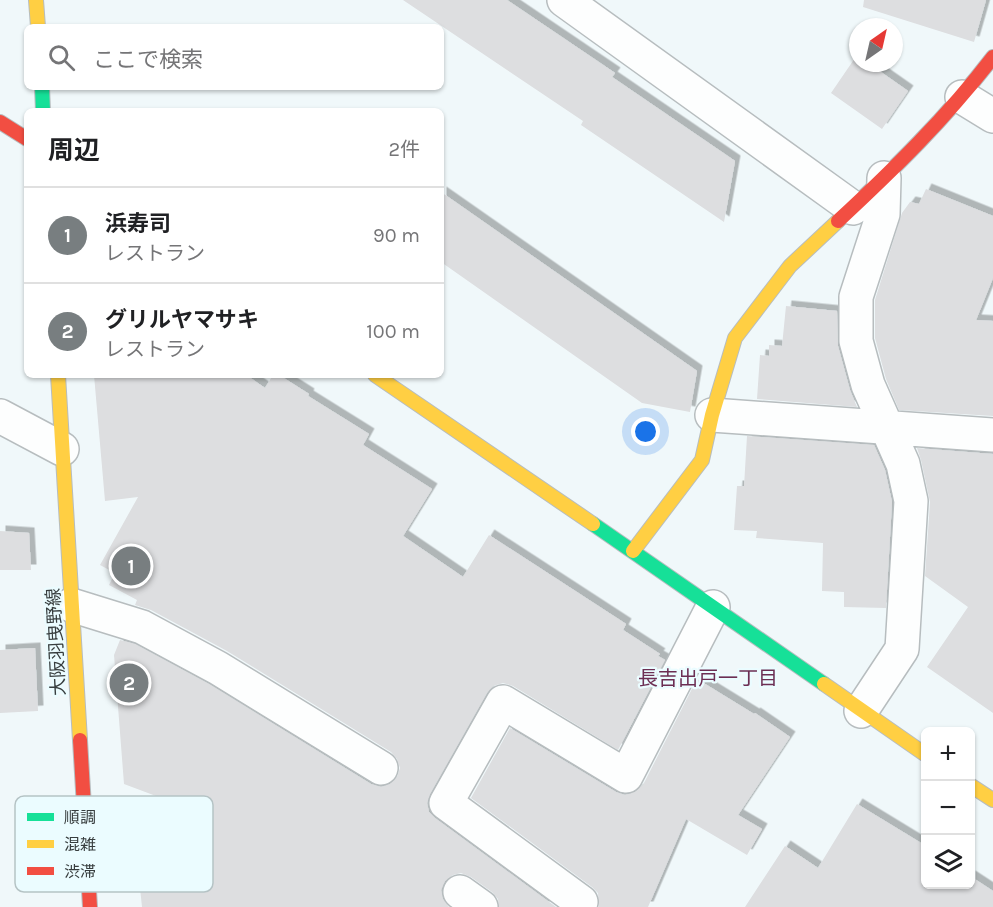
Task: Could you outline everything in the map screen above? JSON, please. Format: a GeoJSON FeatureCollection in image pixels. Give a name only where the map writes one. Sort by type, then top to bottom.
{"type":"FeatureCollection","features":[{"type":"Feature","properties":{"kind":"street"},"geometry":{"type":"LineString","coordinates":[[36,0],[38,24]]}},
{"type":"Feature","properties":{"kind":"street"},"geometry":{"type":"LineString","coordinates":[[564,0],[853,208]]}},
{"type":"Feature","properties":{"kind":"street"},"geometry":{"type":"LineString","coordinates":[[633,551],[702,460],[712,415],[735,338],[790,266],[884,178],[962,97],[993,57]]}},
{"type":"Feature","properties":{"kind":"street"},"geometry":{"type":"LineString","coordinates":[[42,90],[43,108]]}},
{"type":"Feature","properties":{"kind":"street"},"geometry":{"type":"LineString","coordinates":[[962,97],[993,116]]}},
{"type":"Feature","properties":{"kind":"street"},"geometry":{"type":"LineString","coordinates":[[0,122],[24,137]]}},
{"type":"Feature","properties":{"kind":"street"},"geometry":{"type":"LineString","coordinates":[[861,711],[902,649],[911,501],[903,464],[868,385],[856,341],[856,297],[882,214],[884,178]]}},
{"type":"Feature","properties":{"kind":"street","name":"大阪羽曳野線"},"geometry":{"type":"LineString","coordinates":[[58,378],[83,796]]}},
{"type":"Feature","properties":{"kind":"street"},"geometry":{"type":"LineString","coordinates":[[379,378],[921,752]]}},
{"type":"Feature","properties":{"kind":"street"},"geometry":{"type":"LineString","coordinates":[[712,415],[993,435]]}},
{"type":"Feature","properties":{"kind":"street"},"geometry":{"type":"LineString","coordinates":[[0,416],[62,449]]}},
{"type":"Feature","properties":{"kind":"street"},"geometry":{"type":"LineString","coordinates":[[71,605],[142,627],[218,668],[381,768]]}},
{"type":"Feature","properties":{"kind":"street"},"geometry":{"type":"LineString","coordinates":[[579,907],[581,902],[446,803],[503,702],[626,776],[713,607]]}},
{"type":"Feature","properties":{"kind":"street"},"geometry":{"type":"LineString","coordinates":[[975,788],[993,800]]}},
{"type":"Feature","properties":{"kind":"street","name":"大阪羽曳野線"},"geometry":{"type":"LineString","coordinates":[[89,892],[90,907]]}},
{"type":"Feature","properties":{"kind":"building"},"geometry":{"type":"Polygon","coordinates":[[[403,0],[507,0],[615,73],[612,77],[735,161],[724,222],[581,125],[583,121],[444,28],[444,24],[439,24],[403,0]]]}},
{"type":"Feature","properties":{"kind":"building"},"geometry":{"type":"Polygon","coordinates":[[[864,0],[986,0],[974,42],[863,7],[864,0]]]}},
{"type":"Feature","properties":{"kind":"building"},"geometry":{"type":"Polygon","coordinates":[[[849,67],[849,72],[881,72],[908,91],[882,129],[831,93],[849,67]]]}},
{"type":"Feature","properties":{"kind":"building"},"geometry":{"type":"Polygon","coordinates":[[[926,189],[993,216],[993,278],[976,320],[993,321],[993,416],[899,410],[886,379],[875,338],[875,300],[902,213],[910,202],[919,204],[926,189]]]}},
{"type":"Feature","properties":{"kind":"building"},"geometry":{"type":"Polygon","coordinates":[[[444,194],[697,371],[690,412],[642,403],[444,264],[444,194]]]}},
{"type":"Feature","properties":{"kind":"building"},"geometry":{"type":"Polygon","coordinates":[[[786,306],[837,311],[838,346],[857,407],[757,399],[760,355],[769,356],[769,345],[782,346],[786,306]]]}},
{"type":"Feature","properties":{"kind":"building"},"geometry":{"type":"Polygon","coordinates":[[[94,378],[250,378],[265,388],[271,378],[284,378],[369,434],[363,445],[432,489],[403,536],[463,577],[489,535],[626,624],[623,630],[660,654],[658,656],[665,660],[618,750],[513,686],[503,683],[493,686],[487,693],[430,794],[427,803],[429,812],[435,818],[556,907],[499,907],[498,899],[492,892],[471,877],[461,873],[445,881],[441,890],[443,899],[449,907],[142,907],[140,892],[213,892],[213,796],[156,796],[124,784],[114,655],[120,640],[135,644],[209,684],[371,784],[381,787],[390,784],[397,777],[400,768],[391,752],[227,651],[151,610],[135,605],[137,600],[109,585],[115,573],[100,565],[138,497],[105,501],[94,378]]]}},
{"type":"Feature","properties":{"kind":"building"},"geometry":{"type":"Polygon","coordinates":[[[747,436],[874,445],[885,470],[892,502],[886,608],[844,607],[844,592],[822,591],[823,543],[756,538],[757,531],[734,530],[737,486],[744,486],[747,436]]]}},
{"type":"Feature","properties":{"kind":"building"},"geometry":{"type":"Polygon","coordinates":[[[917,448],[993,454],[993,713],[927,667],[968,607],[925,576],[930,502],[917,448]]]}},
{"type":"Feature","properties":{"kind":"building"},"geometry":{"type":"Polygon","coordinates":[[[0,531],[29,533],[31,570],[0,570],[0,531]]]}},
{"type":"Feature","properties":{"kind":"building"},"geometry":{"type":"Polygon","coordinates":[[[35,648],[38,711],[0,713],[0,650],[35,648]]]}},
{"type":"Feature","properties":{"kind":"building"},"geometry":{"type":"Polygon","coordinates":[[[697,679],[755,713],[790,737],[738,815],[762,829],[747,855],[686,819],[648,907],[599,907],[598,893],[592,887],[471,798],[510,728],[616,792],[625,795],[635,792],[643,785],[697,679]]]}},
{"type":"Feature","properties":{"kind":"building"},"geometry":{"type":"Polygon","coordinates":[[[857,804],[921,843],[921,889],[975,889],[975,879],[993,891],[993,907],[745,907],[785,846],[818,868],[857,804]]]}},
{"type":"Feature","properties":{"kind":"traffic: fast"},"geometry":{"type":"LineString","coordinates":[[42,90],[43,108]]}},
{"type":"Feature","properties":{"kind":"traffic: fast"},"geometry":{"type":"LineString","coordinates":[[593,524],[824,684]]}},
{"type":"Feature","properties":{"kind":"traffic: slow"},"geometry":{"type":"LineString","coordinates":[[36,0],[38,24]]}},
{"type":"Feature","properties":{"kind":"traffic: slow"},"geometry":{"type":"LineString","coordinates":[[633,551],[702,460],[712,415],[735,338],[790,266],[838,221]]}},
{"type":"Feature","properties":{"kind":"traffic: slow"},"geometry":{"type":"LineString","coordinates":[[58,378],[80,740]]}},
{"type":"Feature","properties":{"kind":"traffic: slow"},"geometry":{"type":"LineString","coordinates":[[379,378],[593,524]]}},
{"type":"Feature","properties":{"kind":"traffic: slow"},"geometry":{"type":"LineString","coordinates":[[824,684],[921,752]]}},
{"type":"Feature","properties":{"kind":"traffic: slow"},"geometry":{"type":"LineString","coordinates":[[975,788],[993,800]]}},
{"type":"Feature","properties":{"kind":"traffic: jam"},"geometry":{"type":"LineString","coordinates":[[838,221],[919,142],[993,57]]}},
{"type":"Feature","properties":{"kind":"traffic: jam"},"geometry":{"type":"LineString","coordinates":[[0,122],[24,137]]}},
{"type":"Feature","properties":{"kind":"traffic: jam"},"geometry":{"type":"LineString","coordinates":[[80,740],[83,796]]}},
{"type":"Feature","properties":{"kind":"traffic: jam"},"geometry":{"type":"LineString","coordinates":[[89,892],[90,907]]}},
{"type":"Feature","properties":{"kind":"place","name":"浜寿司"},"geometry":{"type":"Point","coordinates":[131,566]}},
{"type":"Feature","properties":{"kind":"place","name":"グリルヤマサキ"},"geometry":{"type":"Point","coordinates":[129,683]}},
{"type":"Feature","properties":{"kind":"district","name":"長吉出戸一丁目"},"geometry":{"type":"Point","coordinates":[708,678]}}]}
